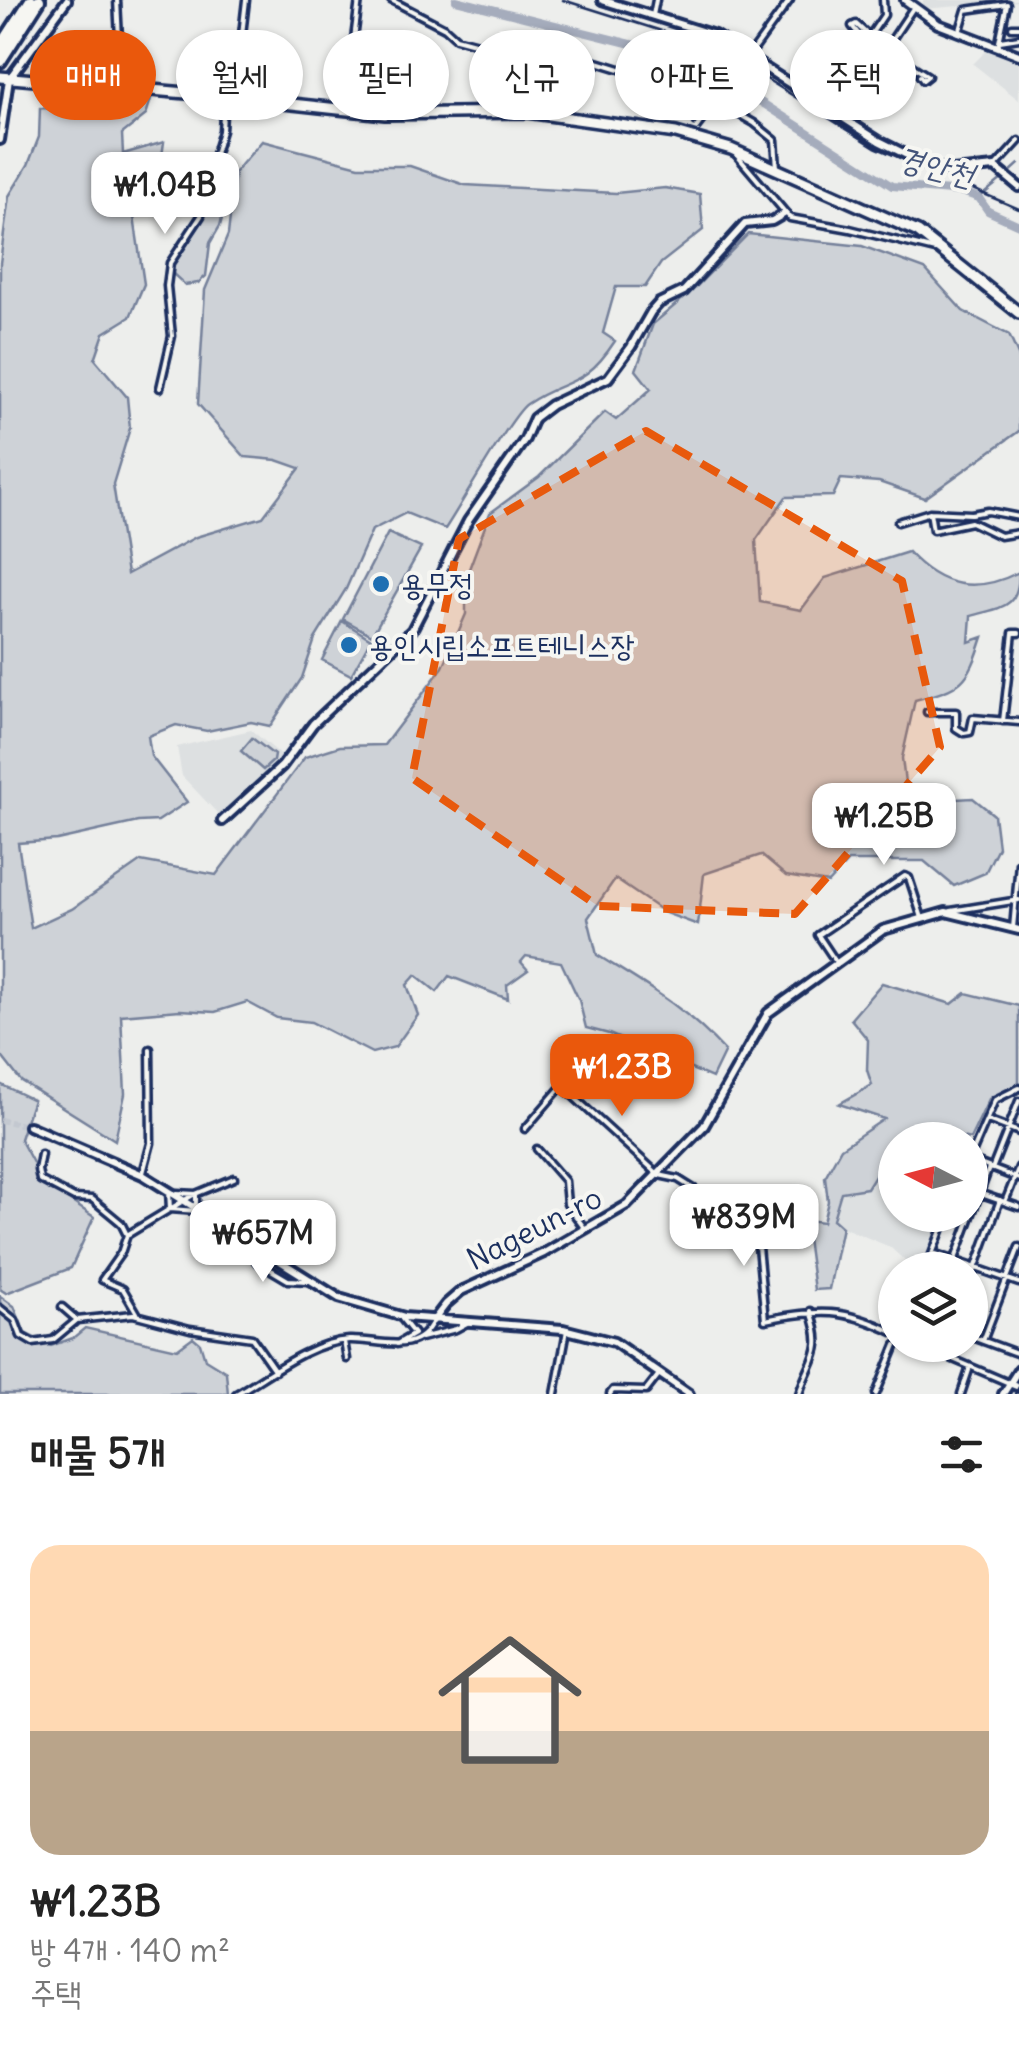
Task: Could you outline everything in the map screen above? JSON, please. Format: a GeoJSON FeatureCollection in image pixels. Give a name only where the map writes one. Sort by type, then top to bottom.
{"type":"FeatureCollection","features":[{"type":"Feature","properties":{"kind":"highway"},"geometry":{"type":"LineString","coordinates":[[0,48],[30,0]]}},
{"type":"Feature","properties":{"kind":"highway"},"geometry":{"type":"LineString","coordinates":[[0,62],[39,0]]}},
{"type":"Feature","properties":{"kind":"main road"},"geometry":{"type":"LineString","coordinates":[[0,140],[4,78],[66,0]]}},
{"type":"Feature","properties":{"kind":"main road"},"geometry":{"type":"LineString","coordinates":[[602,0],[698,30]]}},
{"type":"Feature","properties":{"kind":"main road"},"geometry":{"type":"LineString","coordinates":[[905,0],[959,33],[1019,55]]}},
{"type":"Feature","properties":{"kind":"main road"},"geometry":{"type":"LineString","coordinates":[[4,78],[30,80]]}},
{"type":"Feature","properties":{"kind":"main road"},"geometry":{"type":"LineString","coordinates":[[449,113],[527,112],[694,132],[904,225],[1019,313]]}},
{"type":"Feature","properties":{"kind":"main road"},"geometry":{"type":"LineString","coordinates":[[845,120],[927,165],[953,171],[996,168],[1019,186]]}},
{"type":"Feature","properties":{"kind":"main road"},"geometry":{"type":"LineString","coordinates":[[222,821],[282,766],[313,724],[412,630],[468,522],[525,440],[534,418],[551,405],[608,378],[659,303],[684,291],[745,224],[772,222],[784,214]]}},
{"type":"Feature","properties":{"kind":"main road","name":"Nageun-ro"},"geometry":{"type":"LineString","coordinates":[[434,1321],[444,1306],[474,1284],[544,1253],[627,1204],[659,1176],[704,1126],[768,1013],[883,930],[946,912],[1016,929]]}},
{"type":"Feature","properties":{"kind":"main road"},"geometry":{"type":"LineString","coordinates":[[29,1126],[143,1175],[339,1298],[398,1316],[567,1330],[614,1342],[689,1394]]}},
{"type":"Feature","properties":{"kind":"main road"},"geometry":{"type":"LineString","coordinates":[[418,1319],[444,1306],[452,1322]]}},
{"type":"Feature","properties":{"kind":"main road"},"geometry":{"type":"LineString","coordinates":[[1003,1394],[1014,1385],[1019,1369]]}},
{"type":"Feature","properties":{"kind":"street"},"geometry":{"type":"LineString","coordinates":[[117,0],[119,30]]}},
{"type":"Feature","properties":{"kind":"street"},"geometry":{"type":"LineString","coordinates":[[241,30],[246,0]]}},
{"type":"Feature","properties":{"kind":"street"},"geometry":{"type":"LineString","coordinates":[[354,30],[358,0]]}},
{"type":"Feature","properties":{"kind":"street"},"geometry":{"type":"LineString","coordinates":[[391,0],[445,28],[456,38],[597,62],[708,96],[775,140],[773,166],[752,165],[749,173]]}},
{"type":"Feature","properties":{"kind":"street"},"geometry":{"type":"LineString","coordinates":[[653,16],[656,0]]}},
{"type":"Feature","properties":{"kind":"street"},"geometry":{"type":"LineString","coordinates":[[768,30],[790,0]]}},
{"type":"Feature","properties":{"kind":"street"},"geometry":{"type":"LineString","coordinates":[[870,30],[884,14],[883,0]]}},
{"type":"Feature","properties":{"kind":"street"},"geometry":{"type":"LineString","coordinates":[[959,33],[966,10],[1007,4],[999,45]]}},
{"type":"Feature","properties":{"kind":"street"},"geometry":{"type":"LineString","coordinates":[[898,30],[913,8]]}},
{"type":"Feature","properties":{"kind":"street"},"geometry":{"type":"LineString","coordinates":[[999,45],[1019,38]]}},
{"type":"Feature","properties":{"kind":"street"},"geometry":{"type":"LineString","coordinates":[[916,71],[923,76]]}},
{"type":"Feature","properties":{"kind":"street"},"geometry":{"type":"LineString","coordinates":[[160,388],[172,336],[167,286],[170,262],[201,216],[206,183],[225,120]]}},
{"type":"Feature","properties":{"kind":"street"},"geometry":{"type":"LineString","coordinates":[[694,132],[703,120]]}},
{"type":"Feature","properties":{"kind":"street"},"geometry":{"type":"LineString","coordinates":[[996,168],[1019,140]]}},
{"type":"Feature","properties":{"kind":"street"},"geometry":{"type":"LineString","coordinates":[[731,148],[784,214],[796,221],[850,229],[948,255]]}},
{"type":"Feature","properties":{"kind":"street"},"geometry":{"type":"LineString","coordinates":[[900,242],[908,232],[904,225]]}},
{"type":"Feature","properties":{"kind":"street"},"geometry":{"type":"LineString","coordinates":[[898,522],[930,512],[971,514],[988,510],[1019,517]]}},
{"type":"Feature","properties":{"kind":"street"},"geometry":{"type":"LineString","coordinates":[[930,512],[933,530],[971,522],[1000,536],[1019,533]]}},
{"type":"Feature","properties":{"kind":"street"},"geometry":{"type":"LineString","coordinates":[[971,514],[971,522]]}},
{"type":"Feature","properties":{"kind":"street"},"geometry":{"type":"LineString","coordinates":[[1003,720],[1013,633],[1019,633]]}},
{"type":"Feature","properties":{"kind":"street"},"geometry":{"type":"LineString","coordinates":[[927,712],[956,712],[956,728],[964,733],[970,732],[973,718],[1019,722]]}},
{"type":"Feature","properties":{"kind":"street"},"geometry":{"type":"LineString","coordinates":[[1016,929],[1019,863]]}},
{"type":"Feature","properties":{"kind":"street"},"geometry":{"type":"LineString","coordinates":[[836,962],[818,936],[904,876],[911,880],[922,918]]}},
{"type":"Feature","properties":{"kind":"street"},"geometry":{"type":"LineString","coordinates":[[946,912],[1018,900]]}},
{"type":"Feature","properties":{"kind":"street"},"geometry":{"type":"LineString","coordinates":[[143,1175],[151,1143],[150,1048]]}},
{"type":"Feature","properties":{"kind":"street"},"geometry":{"type":"LineString","coordinates":[[525,1129],[562,1086],[659,1176],[678,1179],[753,1226],[758,1236],[765,1320],[811,1311],[845,1312],[878,1326]]}},
{"type":"Feature","properties":{"kind":"street"},"geometry":{"type":"LineString","coordinates":[[1019,1088],[995,1100],[987,1120],[1019,1132]]}},
{"type":"Feature","properties":{"kind":"street"},"geometry":{"type":"LineString","coordinates":[[988,1175],[1019,1102]]}},
{"type":"Feature","properties":{"kind":"street"},"geometry":{"type":"LineString","coordinates":[[538,1149],[565,1181],[567,1204],[585,1229]]}},
{"type":"Feature","properties":{"kind":"street"},"geometry":{"type":"LineString","coordinates":[[41,1154],[40,1180],[74,1198],[92,1199],[121,1223],[128,1235]]}},
{"type":"Feature","properties":{"kind":"street"},"geometry":{"type":"LineString","coordinates":[[988,1167],[1017,1178]]}},
{"type":"Feature","properties":{"kind":"street"},"geometry":{"type":"LineString","coordinates":[[982,1252],[1019,1167]]}},
{"type":"Feature","properties":{"kind":"street"},"geometry":{"type":"LineString","coordinates":[[137,1315],[123,1289],[102,1280],[128,1235],[184,1200],[234,1178]]}},
{"type":"Feature","properties":{"kind":"street"},"geometry":{"type":"LineString","coordinates":[[170,1209],[170,1192],[196,1194]]}},
{"type":"Feature","properties":{"kind":"street"},"geometry":{"type":"LineString","coordinates":[[170,1209],[198,1210],[196,1194]]}},
{"type":"Feature","properties":{"kind":"street"},"geometry":{"type":"LineString","coordinates":[[988,1196],[1019,1207]]}},
{"type":"Feature","properties":{"kind":"street"},"geometry":{"type":"LineString","coordinates":[[988,1328],[1019,1247]]}},
{"type":"Feature","properties":{"kind":"street"},"geometry":{"type":"LineString","coordinates":[[988,1273],[1019,1283]]}},
{"type":"Feature","properties":{"kind":"street"},"geometry":{"type":"LineString","coordinates":[[62,1307],[77,1320]]}},
{"type":"Feature","properties":{"kind":"street"},"geometry":{"type":"LineString","coordinates":[[0,1308],[14,1320],[21,1336],[33,1343],[52,1340],[77,1320],[137,1315],[190,1329],[252,1338],[276,1372]]}},
{"type":"Feature","properties":{"kind":"street"},"geometry":{"type":"LineString","coordinates":[[799,1394],[819,1348],[819,1333],[811,1311]]}},
{"type":"Feature","properties":{"kind":"street"},"geometry":{"type":"LineString","coordinates":[[397,1344],[414,1334],[412,1327],[398,1316]]}},
{"type":"Feature","properties":{"kind":"street"},"geometry":{"type":"LineString","coordinates":[[420,1338],[434,1321]]}},
{"type":"Feature","properties":{"kind":"street"},"geometry":{"type":"LineString","coordinates":[[236,1394],[324,1345],[344,1341],[397,1344],[466,1323]]}},
{"type":"Feature","properties":{"kind":"street"},"geometry":{"type":"LineString","coordinates":[[555,1394],[567,1330]]}},
{"type":"Feature","properties":{"kind":"street"},"geometry":{"type":"LineString","coordinates":[[344,1341],[347,1359]]}},
{"type":"Feature","properties":{"kind":"street"},"geometry":{"type":"LineString","coordinates":[[988,1343],[1019,1354]]}},
{"type":"Feature","properties":{"kind":"street"},"geometry":{"type":"LineString","coordinates":[[876,1394],[889,1362]]}},
{"type":"Feature","properties":{"kind":"street"},"geometry":{"type":"LineString","coordinates":[[956,1362],[1014,1385]]}},
{"type":"Feature","properties":{"kind":"street"},"geometry":{"type":"LineString","coordinates":[[961,1394],[970,1368]]}},
{"type":"Feature","properties":{"kind":"street"},"geometry":{"type":"LineString","coordinates":[[610,1394],[613,1390],[646,1391],[660,1373]]}},
{"type":"Feature","properties":{"kind":"highlighted area"},"geometry":{"type":"Polygon","coordinates":[[[646,431],[902,581],[940,747],[795,914],[598,906],[412,778],[459,539],[646,431]]]}},
{"type":"Feature","properties":{"kind":"shaded area"},"geometry":{"type":"Polygon","coordinates":[[[923,0],[1019,0],[1019,1],[923,9],[923,0]]]}},
{"type":"Feature","properties":{"kind":"shaded area"},"geometry":{"type":"Polygon","coordinates":[[[991,46],[1019,55],[1019,100],[973,64],[991,46]]]}},
{"type":"Feature","properties":{"kind":"shaded area"},"geometry":{"type":"Polygon","coordinates":[[[40,120],[140,120],[122,134],[123,154],[164,142],[161,163],[130,190],[144,284],[130,317],[104,333],[95,359],[127,397],[130,428],[113,484],[127,574],[196,537],[263,517],[300,468],[277,460],[245,457],[198,404],[205,290],[228,235],[235,172],[262,141],[359,166],[410,166],[465,185],[616,193],[665,188],[700,194],[703,230],[661,263],[645,287],[616,287],[603,333],[615,341],[604,357],[584,375],[520,411],[445,529],[406,513],[372,530],[346,589],[315,639],[302,678],[270,726],[251,722],[207,731],[176,725],[148,736],[151,756],[187,802],[158,821],[57,840],[18,843],[31,928],[72,909],[141,861],[216,875],[305,757],[340,746],[384,745],[443,667],[466,614],[466,577],[490,513],[539,477],[605,412],[616,420],[651,389],[636,370],[653,324],[748,234],[862,246],[925,269],[963,311],[1009,335],[1019,357],[1019,431],[925,498],[879,482],[841,479],[833,496],[786,497],[756,540],[760,602],[801,610],[825,578],[908,552],[933,573],[960,584],[988,583],[1019,572],[1012,600],[971,616],[969,642],[983,637],[973,665],[961,682],[915,700],[902,758],[906,791],[938,800],[973,798],[994,815],[998,847],[985,873],[954,886],[924,861],[848,861],[828,883],[786,876],[761,855],[704,874],[698,925],[665,913],[615,879],[588,918],[597,955],[680,1009],[725,1051],[712,1078],[586,1028],[579,1000],[561,962],[526,956],[521,962],[528,970],[507,985],[508,999],[449,976],[437,992],[416,975],[407,985],[418,1015],[395,1047],[372,1053],[311,1022],[277,1018],[247,1002],[215,1012],[180,1010],[121,1015],[125,1094],[115,1140],[21,1081],[0,1054],[0,263],[9,196],[39,137],[40,120]]]}},
{"type":"Feature","properties":{"kind":"shaded area"},"geometry":{"type":"Polygon","coordinates":[[[216,172],[213,189],[227,191],[230,174],[233,175],[220,226],[210,243],[206,276],[198,283],[185,285],[172,273],[172,266],[202,222],[211,177],[216,172]]]}},
{"type":"Feature","properties":{"kind":"shaded area","name":"용무정"},"geometry":{"type":"Polygon","coordinates":[[[388,533],[421,548],[372,635],[343,619],[388,533]]]}},
{"type":"Feature","properties":{"kind":"shaded area","name":"용인시립소프트테니스장"},"geometry":{"type":"Polygon","coordinates":[[[342,621],[371,639],[351,675],[322,660],[342,621]]]}},
{"type":"Feature","properties":{"kind":"shaded area"},"geometry":{"type":"Polygon","coordinates":[[[251,730],[281,755],[276,767],[219,815],[182,776],[177,747],[251,730]]]}},
{"type":"Feature","properties":{"kind":"shaded area"},"geometry":{"type":"Polygon","coordinates":[[[252,738],[274,755],[263,770],[241,751],[252,738]]]}},
{"type":"Feature","properties":{"kind":"shaded area"},"geometry":{"type":"Polygon","coordinates":[[[882,983],[952,1004],[966,993],[1019,1006],[1019,1084],[989,1099],[978,1122],[880,1122],[884,1119],[839,1104],[872,1085],[867,1070],[868,1040],[851,1019],[882,983]]]}},
{"type":"Feature","properties":{"kind":"shaded area"},"geometry":{"type":"Polygon","coordinates":[[[0,1084],[33,1100],[20,1139],[44,1183],[94,1217],[71,1268],[6,1293],[0,1289],[0,1084]]]}},
{"type":"Feature","properties":{"kind":"shaded area"},"geometry":{"type":"Polygon","coordinates":[[[878,1123],[878,1170],[867,1188],[841,1192],[833,1219],[842,1227],[829,1289],[814,1290],[807,1238],[798,1233],[797,1219],[823,1222],[828,1201],[825,1177],[841,1148],[878,1123]]]}},
{"type":"Feature","properties":{"kind":"shaded area"},"geometry":{"type":"Polygon","coordinates":[[[878,1172],[878,1232],[934,1232],[927,1252],[895,1252],[842,1227],[833,1219],[841,1192],[878,1172]]]}},
{"type":"Feature","properties":{"kind":"shaded area"},"geometry":{"type":"Polygon","coordinates":[[[0,1296],[14,1306],[25,1333],[51,1346],[73,1338],[85,1328],[177,1349],[193,1337],[200,1343],[205,1359],[226,1372],[228,1394],[0,1394],[0,1296]]]}},
{"type":"Feature","properties":{"kind":"waterway","name":"경안천"},"geometry":{"type":"LineString","coordinates":[[456,0],[695,60],[892,186],[962,192],[979,198],[988,211],[1019,225]]}},
{"type":"Feature","properties":{"kind":"waterway"},"geometry":{"type":"LineString","coordinates":[[1009,173],[1019,164]]}},
{"type":"Feature","properties":{"kind":"waterway"},"geometry":{"type":"LineString","coordinates":[[979,198],[1003,178]]}},
{"type":"Feature","properties":{"kind":"tunnel"},"geometry":{"type":"LineString","coordinates":[[0,1120],[29,1126]]}},
{"type":"Feature","properties":{"kind":"tram line"},"geometry":{"type":"LineString","coordinates":[[563,0],[703,44],[875,147],[1019,209]]}},
{"type":"Feature","properties":{"kind":"tram line"},"geometry":{"type":"LineString","coordinates":[[1015,1394],[1019,1387]]}},
{"type":"Feature","properties":{"kind":"place","name":"용무정"},"geometry":{"type":"Point","coordinates":[381,584]}},
{"type":"Feature","properties":{"kind":"place","name":"용인시립소프트테니스장"},"geometry":{"type":"Point","coordinates":[349,645]}}]}
